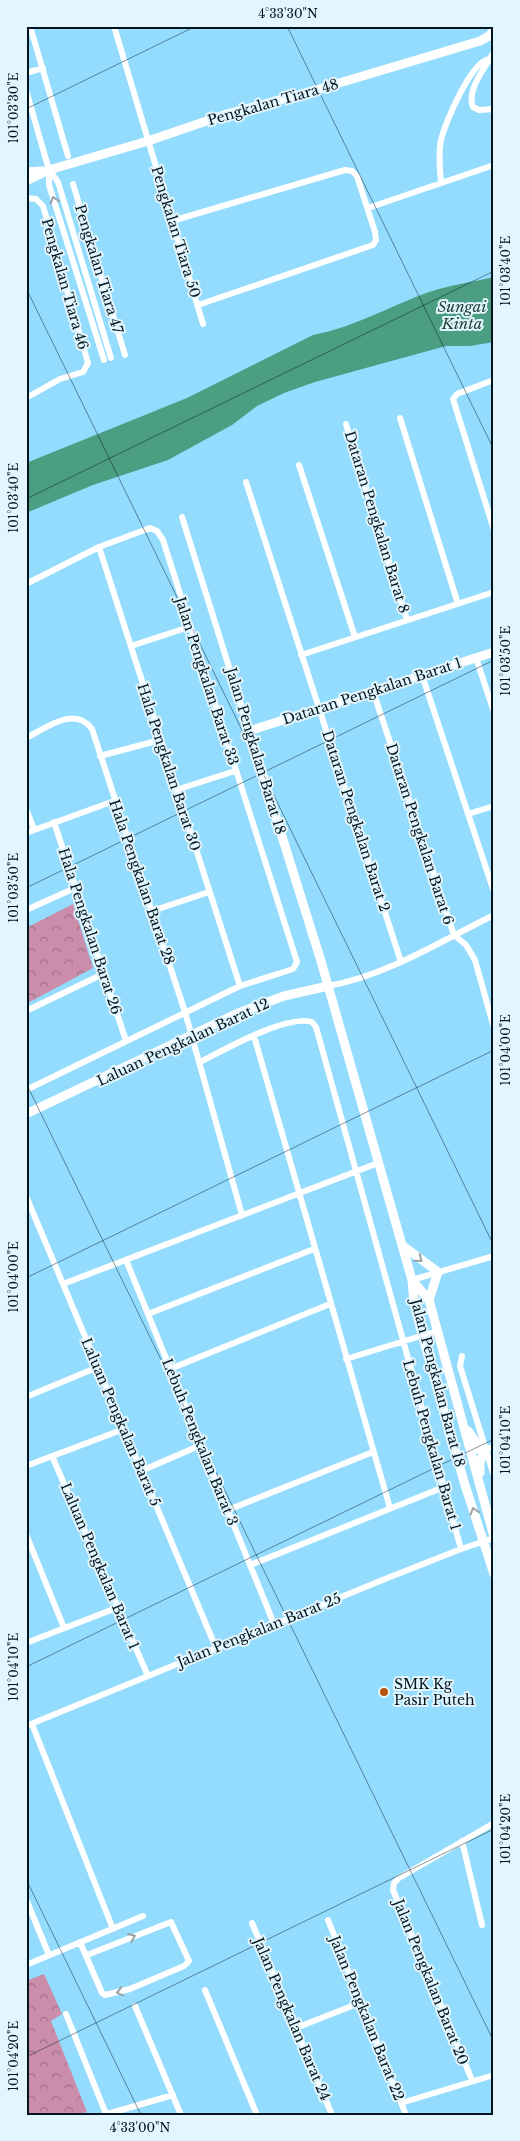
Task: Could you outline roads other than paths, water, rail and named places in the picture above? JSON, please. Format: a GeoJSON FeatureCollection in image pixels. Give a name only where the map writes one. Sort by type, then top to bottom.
{"type":"FeatureCollection","features":[{"type":"Feature","properties":{"kind":"street"},"geometry":{"type":"LineString","coordinates":[[30,26],[68,156]]}},
{"type":"Feature","properties":{"kind":"street","name":"Pengkalan Tiara 50"},"geometry":{"type":"LineString","coordinates":[[114,26],[203,324]]}},
{"type":"Feature","properties":{"kind":"street","name":"Pengkalan Tiara 48"},"geometry":{"type":"LineString","coordinates":[[49,170],[148,141],[227,114],[309,92],[480,41],[493,31]]}},
{"type":"Feature","properties":{"kind":"street"},"geometry":{"type":"LineString","coordinates":[[494,52],[472,92],[471,101],[473,107],[479,110],[494,109]]}},
{"type":"Feature","properties":{"kind":"street"},"geometry":{"type":"LineString","coordinates":[[441,183],[439,156],[441,139],[453,109],[474,70],[485,60],[490,59]]}},
{"type":"Feature","properties":{"kind":"street"},"geometry":{"type":"LineString","coordinates":[[26,73],[43,68]]}},
{"type":"Feature","properties":{"kind":"street"},"geometry":{"type":"LineString","coordinates":[[26,90],[49,170],[49,185],[79,280],[108,359],[58,182],[49,170]]}},
{"type":"Feature","properties":{"kind":"street"},"geometry":{"type":"LineString","coordinates":[[368,208],[494,165]]}},
{"type":"Feature","properties":{"kind":"street"},"geometry":{"type":"LineString","coordinates":[[26,172],[49,170]]}},
{"type":"Feature","properties":{"kind":"street"},"geometry":{"type":"LineString","coordinates":[[26,181],[49,170]]}},
{"type":"Feature","properties":{"kind":"street"},"geometry":{"type":"LineString","coordinates":[[172,221],[345,170],[352,171],[357,176],[368,208],[376,240],[372,245],[198,305]]}},
{"type":"Feature","properties":{"kind":"street","name":"Pengkalan Tiara 47"},"geometry":{"type":"LineString","coordinates":[[73,184],[125,355]]}},
{"type":"Feature","properties":{"kind":"street","name":"Pengkalan Tiara 46"},"geometry":{"type":"LineString","coordinates":[[26,198],[36,199],[43,206],[88,363],[83,372],[60,379],[27,395]]}},
{"type":"Feature","properties":{"kind":"street"},"geometry":{"type":"LineString","coordinates":[[79,280],[100,273]]}},
{"type":"Feature","properties":{"kind":"street"},"geometry":{"type":"LineString","coordinates":[[491,381],[457,394],[453,399],[494,530]]}},
{"type":"Feature","properties":{"kind":"street"},"geometry":{"type":"LineString","coordinates":[[400,418],[458,604]]}},
{"type":"Feature","properties":{"kind":"street","name":"Dataran Pengkalan Barat 8"},"geometry":{"type":"LineString","coordinates":[[346,424],[407,620]]}},
{"type":"Feature","properties":{"kind":"street"},"geometry":{"type":"LineString","coordinates":[[299,465],[355,637]]}},
{"type":"Feature","properties":{"kind":"street","name":"Dataran Pengkalan Barat 2"},"geometry":{"type":"LineString","coordinates":[[246,482],[401,962]]}},
{"type":"Feature","properties":{"kind":"street","name":"Jalan Pengkalan Barat 18"},"geometry":{"type":"LineString","coordinates":[[182,517],[328,986],[412,1280],[414,1303],[422,1335],[494,1574]]}},
{"type":"Feature","properties":{"kind":"street","name":"Jalan Pengkalan Barat 33"},"geometry":{"type":"LineString","coordinates":[[26,584],[99,547],[150,528],[158,531],[163,540],[296,962],[293,970],[240,986]]}},
{"type":"Feature","properties":{"kind":"street","name":"Hala Pengkalan Barat 30"},"geometry":{"type":"LineString","coordinates":[[99,547],[240,986]]}},
{"type":"Feature","properties":{"kind":"street"},"geometry":{"type":"LineString","coordinates":[[301,655],[494,592]]}},
{"type":"Feature","properties":{"kind":"street"},"geometry":{"type":"LineString","coordinates":[[131,646],[189,627]]}},
{"type":"Feature","properties":{"kind":"street","name":"Dataran Pengkalan Barat 1"},"geometry":{"type":"LineString","coordinates":[[249,731],[494,652]]}},
{"type":"Feature","properties":{"kind":"street"},"geometry":{"type":"LineString","coordinates":[[476,658],[494,712]]}},
{"type":"Feature","properties":{"kind":"street"},"geometry":{"type":"LineString","coordinates":[[422,675],[494,892]]}},
{"type":"Feature","properties":{"kind":"street","name":"Dataran Pengkalan Barat 6"},"geometry":{"type":"LineString","coordinates":[[373,691],[454,935],[466,945],[475,960],[494,1028]]}},
{"type":"Feature","properties":{"kind":"street","name":"Hala Pengkalan Barat 28"},"geometry":{"type":"LineString","coordinates":[[27,736],[58,722],[77,718],[85,720],[92,729],[114,802],[185,1012],[242,1215]]}},
{"type":"Feature","properties":{"kind":"street"},"geometry":{"type":"LineString","coordinates":[[100,756],[160,740]]}},
{"type":"Feature","properties":{"kind":"street"},"geometry":{"type":"LineString","coordinates":[[176,790],[235,771]]}},
{"type":"Feature","properties":{"kind":"street"},"geometry":{"type":"LineString","coordinates":[[26,833],[114,802]]}},
{"type":"Feature","properties":{"kind":"street"},"geometry":{"type":"LineString","coordinates":[[468,814],[494,806]]}},
{"type":"Feature","properties":{"kind":"street"},"geometry":{"type":"LineString","coordinates":[[27,812],[34,829]]}},
{"type":"Feature","properties":{"kind":"street","name":"Hala Pengkalan Barat 26"},"geometry":{"type":"LineString","coordinates":[[54,822],[126,1041]]}},
{"type":"Feature","properties":{"kind":"street"},"geometry":{"type":"LineString","coordinates":[[26,910],[76,888]]}},
{"type":"Feature","properties":{"kind":"street"},"geometry":{"type":"LineString","coordinates":[[152,911],[209,892]]}},
{"type":"Feature","properties":{"kind":"street","name":"Laluan Pengkalan Barat 12"},"geometry":{"type":"LineString","coordinates":[[26,1114],[238,1013],[284,996],[340,984],[401,962],[494,915]]}},
{"type":"Feature","properties":{"kind":"street"},"geometry":{"type":"LineString","coordinates":[[26,1011],[103,974]]}},
{"type":"Feature","properties":{"kind":"street"},"geometry":{"type":"LineString","coordinates":[[26,1090],[240,986]]}},
{"type":"Feature","properties":{"kind":"street","name":"Lebuh Pengkalan Barat 1"},"geometry":{"type":"LineString","coordinates":[[254,1036],[268,1029],[302,1020],[312,1022],[316,1027],[461,1548]]}},
{"type":"Feature","properties":{"kind":"street"},"geometry":{"type":"LineString","coordinates":[[200,1062],[254,1036],[390,1508]]}},
{"type":"Feature","properties":{"kind":"street"},"geometry":{"type":"LineString","coordinates":[[63,1284],[378,1162]]}},
{"type":"Feature","properties":{"kind":"street","name":"Laluan Pengkalan Barat 5"},"geometry":{"type":"LineString","coordinates":[[26,1196],[216,1648]]}},
{"type":"Feature","properties":{"kind":"street"},"geometry":{"type":"LineString","coordinates":[[402,1244],[438,1272]]}},
{"type":"Feature","properties":{"kind":"street"},"geometry":{"type":"LineString","coordinates":[[148,1314],[314,1249]]}},
{"type":"Feature","properties":{"kind":"street"},"geometry":{"type":"LineString","coordinates":[[412,1280],[494,1256]]}},
{"type":"Feature","properties":{"kind":"street","name":"Lebuh Pengkalan Barat 3"},"geometry":{"type":"LineString","coordinates":[[126,1260],[274,1624]]}},
{"type":"Feature","properties":{"kind":"street"},"geometry":{"type":"LineString","coordinates":[[429,1300],[438,1272]]}},
{"type":"Feature","properties":{"kind":"street","name":"Jalan Pengkalan Barat 18"},"geometry":{"type":"LineString","coordinates":[[412,1280],[429,1300],[494,1538]]}},
{"type":"Feature","properties":{"kind":"street"},"geometry":{"type":"LineString","coordinates":[[170,1369],[330,1304]]}},
{"type":"Feature","properties":{"kind":"street","name":"Lebuh Pengkalan Barat 1"},"geometry":{"type":"LineString","coordinates":[[346,1359],[437,1331]]}},
{"type":"Feature","properties":{"kind":"street"},"geometry":{"type":"LineString","coordinates":[[462,1356],[460,1366],[494,1476]]}},
{"type":"Feature","properties":{"kind":"street"},"geometry":{"type":"LineString","coordinates":[[26,1397],[98,1367]]}},
{"type":"Feature","properties":{"kind":"street"},"geometry":{"type":"LineString","coordinates":[[460,1415],[472,1438],[485,1449]]}},
{"type":"Feature","properties":{"kind":"street"},"geometry":{"type":"LineString","coordinates":[[450,1428],[461,1448],[470,1452],[494,1447]]}},
{"type":"Feature","properties":{"kind":"street"},"geometry":{"type":"LineString","coordinates":[[26,1466],[124,1429]]}},
{"type":"Feature","properties":{"kind":"street"},"geometry":{"type":"LineString","coordinates":[[141,1471],[201,1445]]}},
{"type":"Feature","properties":{"kind":"street"},"geometry":{"type":"LineString","coordinates":[[481,1491],[480,1463],[485,1449]]}},
{"type":"Feature","properties":{"kind":"street"},"geometry":{"type":"LineString","coordinates":[[228,1510],[373,1452]]}},
{"type":"Feature","properties":{"kind":"street"},"geometry":{"type":"LineString","coordinates":[[466,1485],[470,1452]]}},
{"type":"Feature","properties":{"kind":"street","name":"Laluan Pengkalan Barat 1"},"geometry":{"type":"LineString","coordinates":[[52,1456],[148,1676]]}},
{"type":"Feature","properties":{"kind":"street"},"geometry":{"type":"LineString","coordinates":[[250,1565],[444,1487]]}},
{"type":"Feature","properties":{"kind":"street"},"geometry":{"type":"LineString","coordinates":[[26,1534],[64,1628]]}},
{"type":"Feature","properties":{"kind":"street","name":"Jalan Pengkalan Barat 25"},"geometry":{"type":"LineString","coordinates":[[29,1725],[461,1548],[494,1538]]}},
{"type":"Feature","properties":{"kind":"street"},"geometry":{"type":"LineString","coordinates":[[26,1643],[119,1607]]}},
{"type":"Feature","properties":{"kind":"street"},"geometry":{"type":"LineString","coordinates":[[29,1725],[113,1929]]}},
{"type":"Feature","properties":{"kind":"street"},"geometry":{"type":"LineString","coordinates":[[482,1925],[462,1841],[494,1823]]}},
{"type":"Feature","properties":{"kind":"street","name":"Jalan Pengkalan Barat 20"},"geometry":{"type":"LineString","coordinates":[[462,1841],[394,1883],[393,1890],[472,2080]]}},
{"type":"Feature","properties":{"kind":"street"},"geometry":{"type":"LineString","coordinates":[[26,1900],[49,1955]]}},
{"type":"Feature","properties":{"kind":"street"},"geometry":{"type":"LineString","coordinates":[[26,1965],[143,1916]]}},
{"type":"Feature","properties":{"kind":"street","name":"Jalan Pengkalan Barat 22"},"geometry":{"type":"LineString","coordinates":[[328,1920],[406,2115]]}},
{"type":"Feature","properties":{"kind":"street"},"geometry":{"type":"LineString","coordinates":[[80,1942],[102,1993],[109,1995],[130,1989],[184,1966],[189,1961],[171,1922],[86,1955]]}},
{"type":"Feature","properties":{"kind":"street","name":"Jalan Pengkalan Barat 24"},"geometry":{"type":"LineString","coordinates":[[252,1923],[332,2115]]}},
{"type":"Feature","properties":{"kind":"street"},"geometry":{"type":"LineString","coordinates":[[205,1990],[257,2115]]}},
{"type":"Feature","properties":{"kind":"street"},"geometry":{"type":"LineString","coordinates":[[296,2028],[362,2002]]}},
{"type":"Feature","properties":{"kind":"street"},"geometry":{"type":"LineString","coordinates":[[136,2006],[181,2115]]}},
{"type":"Feature","properties":{"kind":"street"},"geometry":{"type":"LineString","coordinates":[[66,2014],[105,2115],[173,2095]]}},
{"type":"Feature","properties":{"kind":"street"},"geometry":{"type":"LineString","coordinates":[[401,2103],[472,2080],[494,2075]]}},
{"type":"Feature","properties":{"kind":"water","name":"Sungai Kinta"},"geometry":{"type":"Polygon","coordinates":[[[494,277],[494,342],[470,346],[446,346],[315,382],[284,393],[257,406],[232,425],[168,460],[93,485],[26,513],[26,463],[187,398],[313,335],[358,322],[429,292],[494,277]]]}},
{"type":"Feature","properties":{"kind":"place","name":"SMK Kg Pasir Puteh"},"geometry":{"type":"Point","coordinates":[384,1692]}}]}
